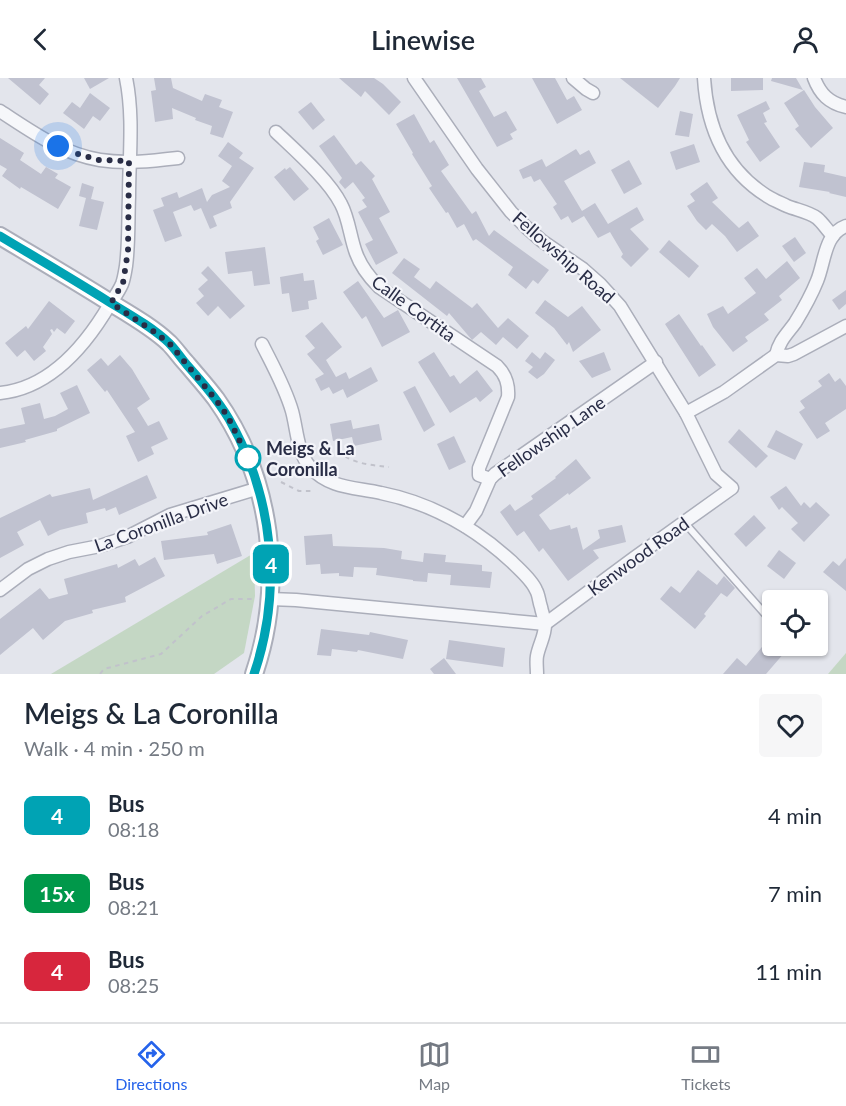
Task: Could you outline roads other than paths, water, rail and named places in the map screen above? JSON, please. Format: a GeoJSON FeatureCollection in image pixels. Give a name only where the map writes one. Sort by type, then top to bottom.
{"type":"FeatureCollection","features":[{"type":"Feature","properties":{"kind":"main road"},"geometry":{"type":"LineString","coordinates":[[0,236],[111,303],[170,344],[204,383],[228,417],[259,488],[270,553],[264,599],[267,628],[254,674]]}},
{"type":"Feature","properties":{"kind":"street"},"geometry":{"type":"LineString","coordinates":[[0,393],[34,384],[68,360],[90,337],[123,283],[128,251],[130,109],[126,78]]}},
{"type":"Feature","properties":{"kind":"street","name":"Fellowship Road"},"geometry":{"type":"LineString","coordinates":[[414,78],[477,169],[511,212],[542,241],[584,269],[620,306],[686,413]]}},
{"type":"Feature","properties":{"kind":"street"},"geometry":{"type":"LineString","coordinates":[[573,78],[593,93]]}},
{"type":"Feature","properties":{"kind":"street"},"geometry":{"type":"LineString","coordinates":[[704,78],[705,98],[713,131],[730,162],[767,196],[786,206],[812,215],[833,236]]}},
{"type":"Feature","properties":{"kind":"street"},"geometry":{"type":"LineString","coordinates":[[814,78],[818,89],[826,98],[837,105],[846,107]]}},
{"type":"Feature","properties":{"kind":"street"},"geometry":{"type":"LineString","coordinates":[[0,111],[39,136],[78,154],[99,160],[145,162],[178,158]]}},
{"type":"Feature","properties":{"kind":"street","name":"Calle Cortita"},"geometry":{"type":"LineString","coordinates":[[276,132],[330,187],[340,201],[357,255],[368,276],[379,287],[497,366],[506,376],[508,397],[479,468],[479,475],[490,479]]}},
{"type":"Feature","properties":{"kind":"street"},"geometry":{"type":"LineString","coordinates":[[686,413],[724,392],[776,355],[781,341],[795,322],[812,291],[825,257],[828,241],[846,226]]}},
{"type":"Feature","properties":{"kind":"street"},"geometry":{"type":"LineString","coordinates":[[776,355],[794,354],[846,326]]}},
{"type":"Feature","properties":{"kind":"street"},"geometry":{"type":"LineString","coordinates":[[262,344],[284,387],[299,442],[310,466],[322,476],[346,488],[374,491],[398,497],[433,509],[465,526],[498,549],[536,588],[545,624],[537,656],[536,673]]}},
{"type":"Feature","properties":{"kind":"street","name":"Fellowship Lane"},"geometry":{"type":"LineString","coordinates":[[465,526],[476,511],[490,479],[495,474],[656,362]]}},
{"type":"Feature","properties":{"kind":"street","name":"Kenwood Road"},"geometry":{"type":"LineString","coordinates":[[545,624],[732,488],[716,474],[686,413]]}},
{"type":"Feature","properties":{"kind":"street","name":"La Coronilla Drive"},"geometry":{"type":"LineString","coordinates":[[0,590],[28,569],[48,560],[69,552],[100,546],[128,537],[170,515],[259,488]]}},
{"type":"Feature","properties":{"kind":"street"},"geometry":{"type":"LineString","coordinates":[[264,599],[296,600],[545,624]]}},
{"type":"Feature","properties":{"kind":"lane"},"geometry":{"type":"LineString","coordinates":[[684,522],[762,610]]}},
{"type":"Feature","properties":{"kind":"place","name":"Meigs & La Coronilla"},"geometry":{"type":"Point","coordinates":[248,458]}}]}
